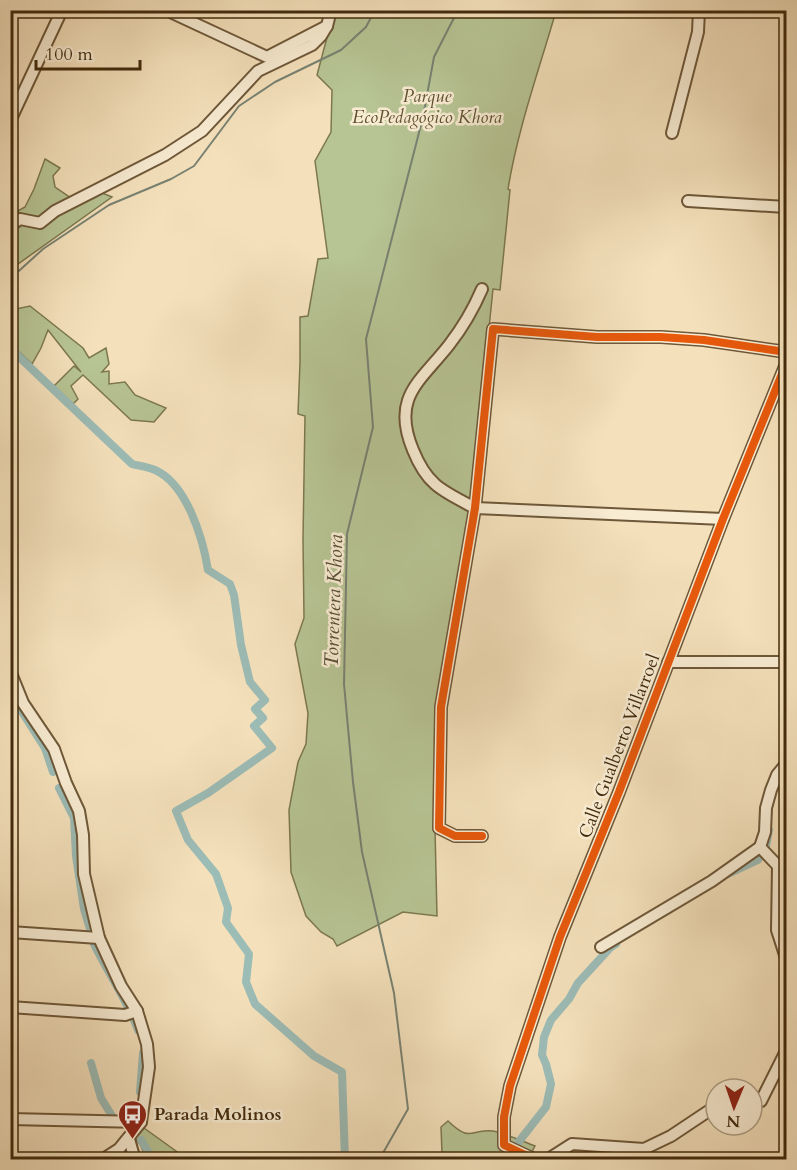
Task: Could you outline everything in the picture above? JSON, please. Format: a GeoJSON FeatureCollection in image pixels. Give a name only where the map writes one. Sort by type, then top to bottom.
{"type":"FeatureCollection","features":[{"type":"Feature","properties":{"kind":"street"},"geometry":{"type":"LineString","coordinates":[[10,121],[63,10]]}},
{"type":"Feature","properties":{"kind":"street"},"geometry":{"type":"LineString","coordinates":[[166,10],[267,57],[327,26]]}},
{"type":"Feature","properties":{"kind":"street"},"geometry":{"type":"LineString","coordinates":[[10,226],[20,219],[40,223],[55,211],[165,155],[202,131],[258,71],[312,45],[327,26],[331,10]]}},
{"type":"Feature","properties":{"kind":"street"},"geometry":{"type":"LineString","coordinates":[[672,133],[698,32],[699,10]]}},
{"type":"Feature","properties":{"kind":"street"},"geometry":{"type":"LineString","coordinates":[[688,201],[786,207]]}},
{"type":"Feature","properties":{"kind":"street"},"geometry":{"type":"LineString","coordinates":[[483,289],[469,318],[412,390],[405,410],[406,433],[426,477],[449,495],[475,508],[723,519]]}},
{"type":"Feature","properties":{"kind":"street"},"geometry":{"type":"LineString","coordinates":[[482,836],[455,836],[439,828],[441,707],[475,508],[493,329],[597,337],[694,339],[786,351]]}},
{"type":"Feature","properties":{"kind":"street","name":"Calle Gualberto Villarroel"},"geometry":{"type":"LineString","coordinates":[[536,1160],[504,1145],[504,1117],[510,1086],[526,1034],[560,937],[619,792],[723,519],[783,383],[786,364]]}},
{"type":"Feature","properties":{"kind":"street"},"geometry":{"type":"LineString","coordinates":[[668,662],[786,662]]}},
{"type":"Feature","properties":{"kind":"street"},"geometry":{"type":"LineString","coordinates":[[10,671],[23,703],[54,749],[79,811],[83,835],[84,874],[99,938],[121,986],[137,1011],[147,1044],[149,1067],[141,1122],[120,1149],[102,1160]]}},
{"type":"Feature","properties":{"kind":"street"},"geometry":{"type":"LineString","coordinates":[[601,947],[712,881],[760,847],[765,832],[766,808],[771,790],[777,775],[786,764]]}},
{"type":"Feature","properties":{"kind":"street"},"geometry":{"type":"LineString","coordinates":[[760,847],[782,866],[777,930],[786,958]]}},
{"type":"Feature","properties":{"kind":"street"},"geometry":{"type":"LineString","coordinates":[[10,932],[99,938]]}},
{"type":"Feature","properties":{"kind":"street"},"geometry":{"type":"LineString","coordinates":[[10,1007],[125,1015],[137,1011]]}},
{"type":"Feature","properties":{"kind":"street"},"geometry":{"type":"LineString","coordinates":[[764,1095],[786,1051]]}},
{"type":"Feature","properties":{"kind":"street"},"geometry":{"type":"LineString","coordinates":[[10,1113],[88,1116],[110,1122]]}},
{"type":"Feature","properties":{"kind":"street"},"geometry":{"type":"LineString","coordinates":[[547,1160],[572,1144],[644,1149],[671,1136],[704,1114]]}},
{"type":"Feature","properties":{"kind":"street"},"geometry":{"type":"LineString","coordinates":[[10,1119],[141,1122]]}},
{"type":"Feature","properties":{"kind":"street"},"geometry":{"type":"LineString","coordinates":[[129,1139],[135,1160]]}},
{"type":"Feature","properties":{"kind":"green space","name":"Parque EcoPedagógico Khora"},"geometry":{"type":"Polygon","coordinates":[[[334,11],[556,11],[517,144],[508,189],[510,190],[500,290],[493,289],[471,503],[439,708],[435,829],[437,916],[403,912],[337,946],[333,939],[321,932],[306,916],[291,872],[289,810],[298,762],[306,744],[308,713],[295,644],[304,618],[305,416],[298,414],[300,317],[308,316],[318,259],[328,258],[315,161],[331,132],[332,90],[317,75],[334,11]]]}},
{"type":"Feature","properties":{"kind":"green space"},"geometry":{"type":"Polygon","coordinates":[[[45,159],[60,168],[53,176],[55,187],[80,204],[100,192],[112,197],[11,269],[11,215],[25,207],[45,159]]]}},
{"type":"Feature","properties":{"kind":"green space"},"geometry":{"type":"Polygon","coordinates":[[[30,306],[83,348],[89,358],[106,348],[109,364],[102,372],[109,371],[109,384],[125,382],[135,395],[166,408],[154,422],[131,420],[83,375],[71,386],[78,399],[73,404],[54,386],[74,366],[81,372],[48,330],[32,364],[18,351],[16,345],[11,354],[11,310],[30,306]]]}},
{"type":"Feature","properties":{"kind":"green space"},"geometry":{"type":"Polygon","coordinates":[[[448,1121],[462,1132],[471,1134],[493,1131],[535,1146],[528,1159],[445,1159],[442,1153],[441,1127],[448,1121]]]}},
{"type":"Feature","properties":{"kind":"green space"},"geometry":{"type":"Polygon","coordinates":[[[144,1128],[187,1159],[146,1159],[135,1138],[144,1128]]]}},
{"type":"Feature","properties":{"kind":"waterway"},"geometry":{"type":"LineString","coordinates":[[10,279],[43,249],[109,205],[171,179],[194,166],[239,106],[275,82],[341,50],[366,27],[375,10]]}},
{"type":"Feature","properties":{"kind":"waterway","name":"Torrentera Khora"},"geometry":{"type":"LineString","coordinates":[[379,1160],[408,1109],[394,993],[362,852],[353,782],[344,684],[347,534],[373,427],[366,339],[423,117],[434,57],[458,10]]}},
{"type":"Feature","properties":{"kind":"waterway"},"geometry":{"type":"LineString","coordinates":[[10,328],[16,354],[132,464],[155,470],[176,487],[192,514],[208,570],[230,584],[250,682],[265,700],[255,709],[263,718],[254,726],[272,748],[208,793],[176,811],[188,840],[216,874],[228,908],[226,922],[249,954],[246,982],[255,1004],[314,1056],[342,1072],[345,1160]]}},
{"type":"Feature","properties":{"kind":"waterway"},"geometry":{"type":"LineString","coordinates":[[10,688],[45,748],[53,772]]}},
{"type":"Feature","properties":{"kind":"waterway"},"geometry":{"type":"LineString","coordinates":[[777,786],[786,772]]}},
{"type":"Feature","properties":{"kind":"waterway"},"geometry":{"type":"LineString","coordinates":[[59,788],[74,818],[76,856],[84,909],[90,929]]}},
{"type":"Feature","properties":{"kind":"waterway"},"geometry":{"type":"LineString","coordinates":[[766,846],[769,830]]}},
{"type":"Feature","properties":{"kind":"waterway"},"geometry":{"type":"LineString","coordinates":[[728,874],[758,860],[760,856]]}},
{"type":"Feature","properties":{"kind":"waterway"},"geometry":{"type":"LineString","coordinates":[[94,944],[138,1030]]}},
{"type":"Feature","properties":{"kind":"waterway"},"geometry":{"type":"LineString","coordinates":[[517,1144],[546,1107],[551,1084],[542,1055],[544,1037],[551,1020],[569,999],[578,983],[616,944]]}},
{"type":"Feature","properties":{"kind":"waterway"},"geometry":{"type":"LineString","coordinates":[[140,1092],[143,1053]]}},
{"type":"Feature","properties":{"kind":"waterway"},"geometry":{"type":"LineString","coordinates":[[91,1063],[101,1098],[117,1124]]}},
{"type":"Feature","properties":{"kind":"waterway"},"geometry":{"type":"LineString","coordinates":[[141,1140],[153,1160]]}},
{"type":"Feature","properties":{"kind":"waterway"},"geometry":{"type":"LineString","coordinates":[[502,1160],[509,1152]]}},
{"type":"Feature","properties":{"kind":"cycle path"},"geometry":{"type":"LineString","coordinates":[[482,836],[455,836],[439,828],[441,707],[475,508],[493,329],[597,337],[704,340],[786,352]]}},
{"type":"Feature","properties":{"kind":"cycle path"},"geometry":{"type":"LineString","coordinates":[[536,1160],[504,1145],[504,1117],[510,1086],[560,937],[786,364]]}},
{"type":"Feature","properties":{"kind":"place","name":"Parada Molinos"},"geometry":{"type":"Point","coordinates":[133,1140]}}]}
